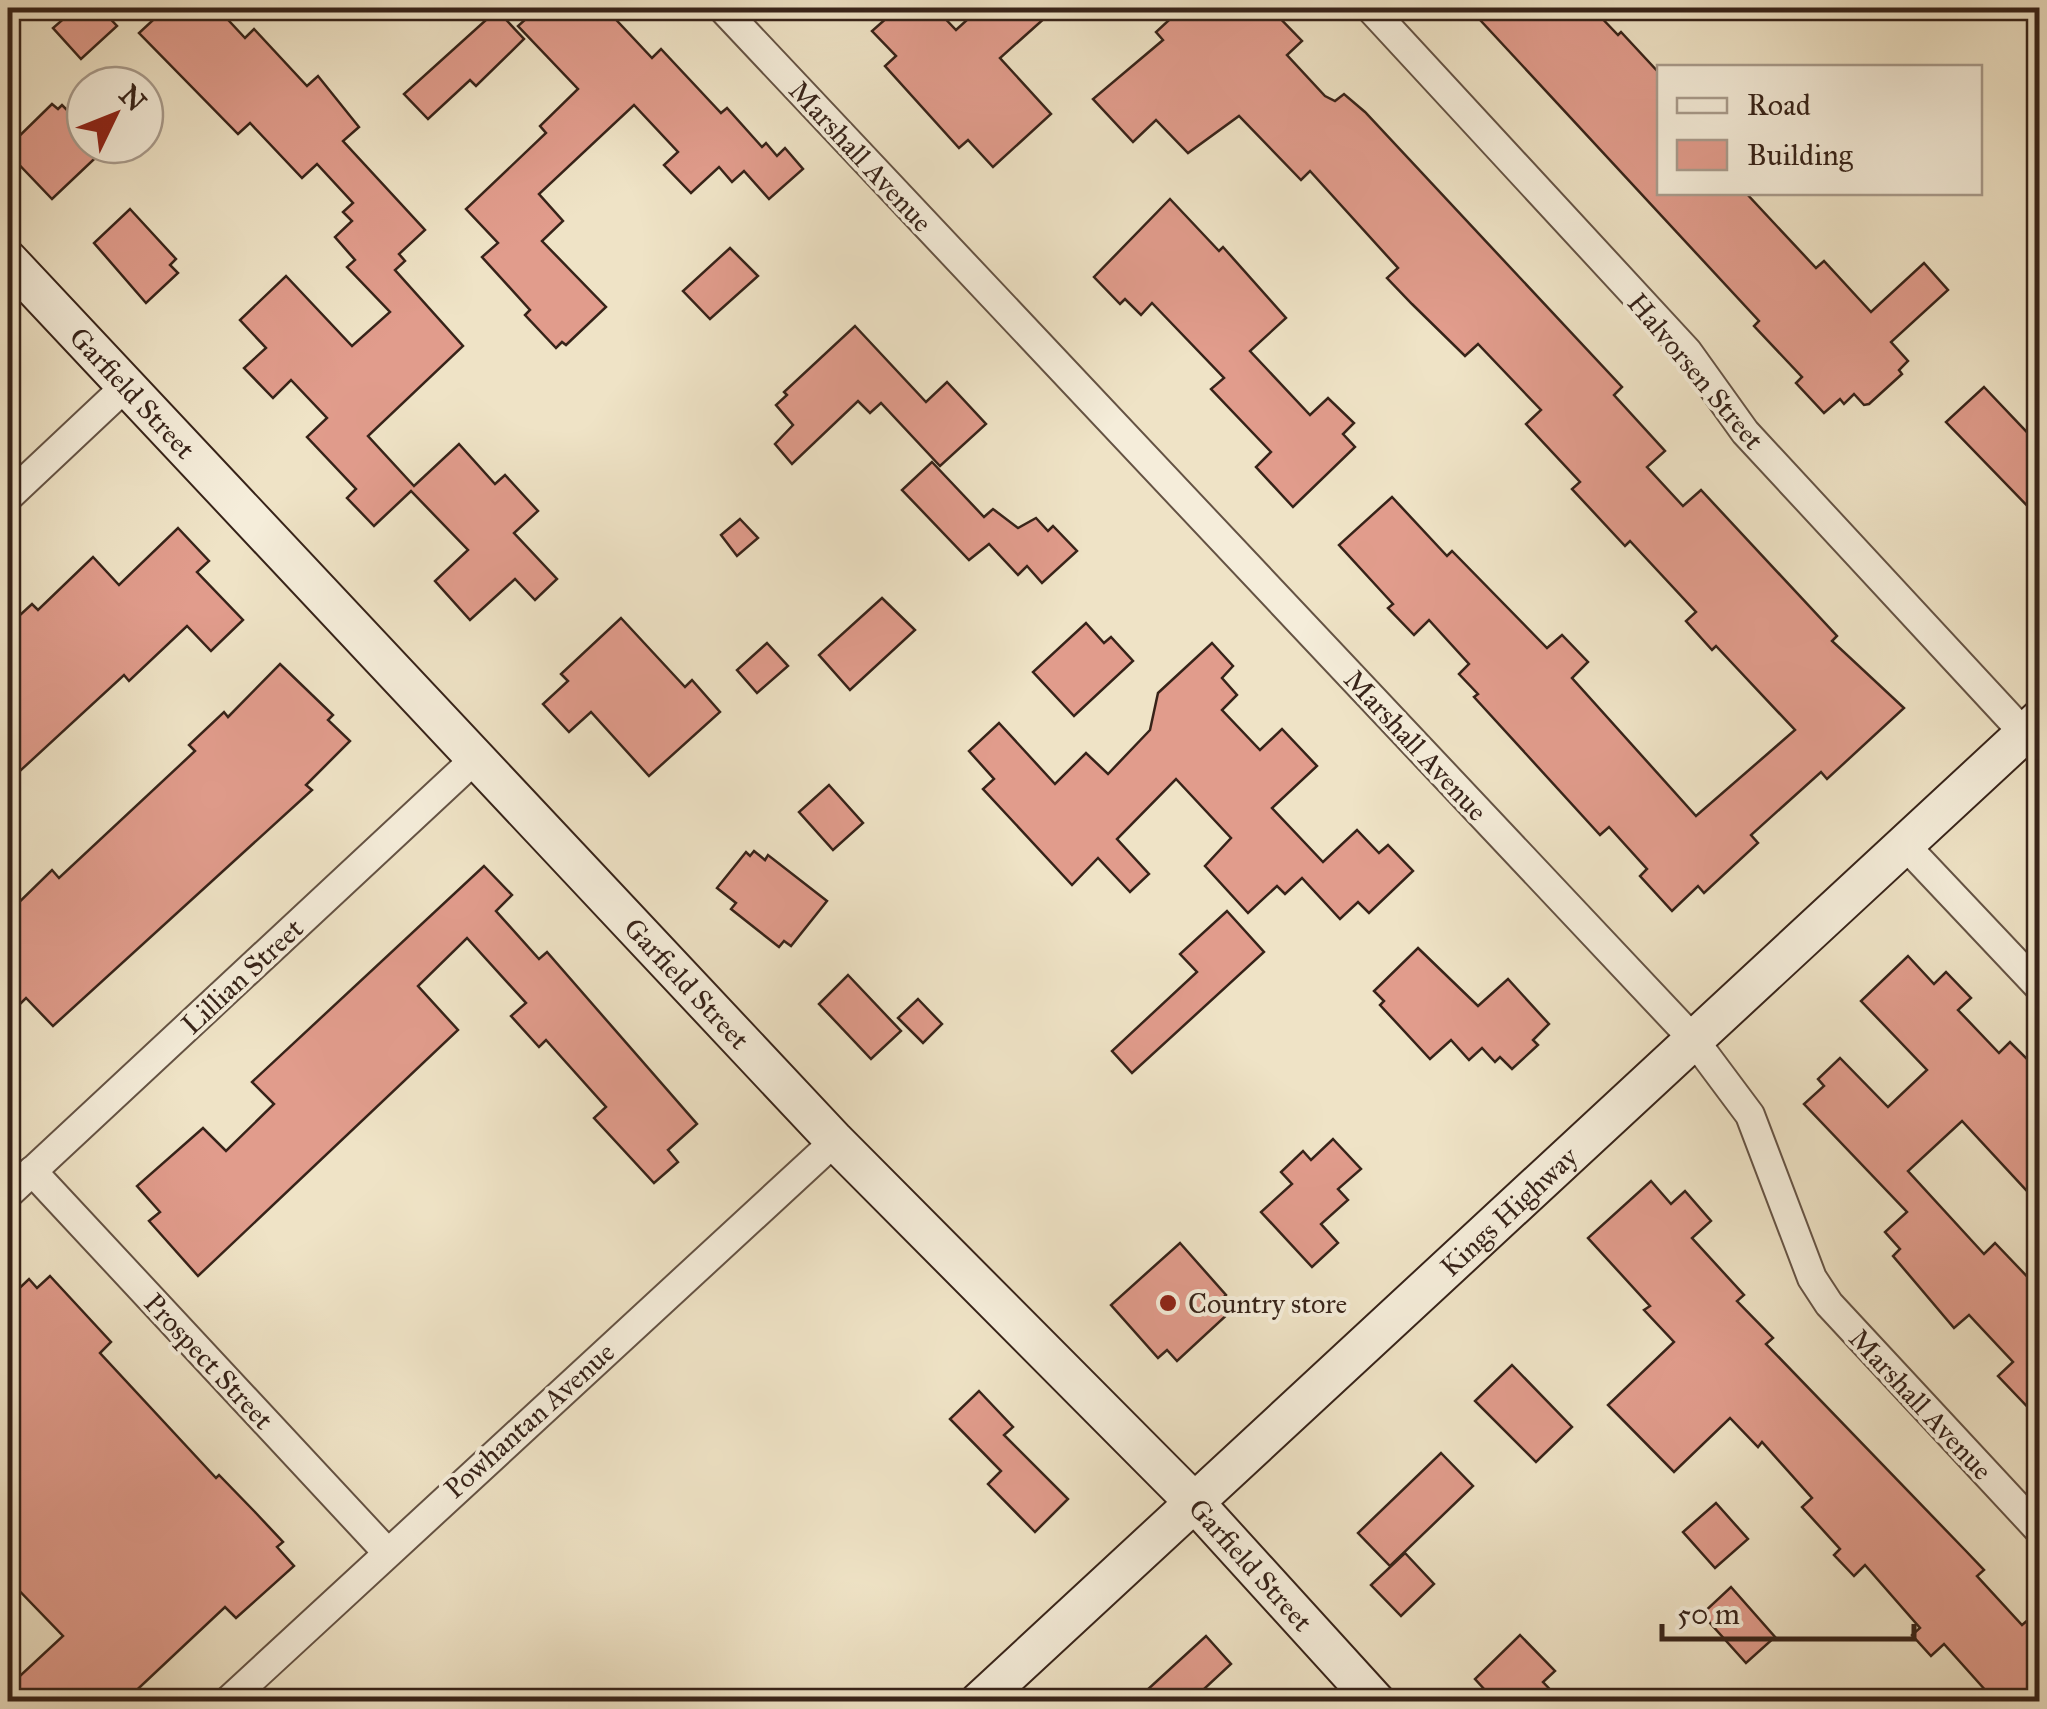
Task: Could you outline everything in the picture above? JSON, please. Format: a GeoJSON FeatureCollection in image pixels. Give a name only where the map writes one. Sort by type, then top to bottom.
{"type":"FeatureCollection","features":[{"type":"Feature","properties":{"kind":"main road","name":"Garfield Street"},"geometry":{"type":"LineString","coordinates":[[8,260],[835,1141],[1194,1502],[1376,1702]]}},
{"type":"Feature","properties":{"kind":"main road","name":"Kings Highway"},"geometry":{"type":"LineString","coordinates":[[979,1702],[2032,726]]}},
{"type":"Feature","properties":{"kind":"street","name":"Marshall Avenue"},"geometry":{"type":"LineString","coordinates":[[722,8],[1694,1040],[1750,1115],[1812,1278],[1828,1304],[2040,1530]]}},
{"type":"Feature","properties":{"kind":"street","name":"Halvorsen Street"},"geometry":{"type":"LineString","coordinates":[[1370,8],[1687,351],[1745,432],[2032,726]]}},
{"type":"Feature","properties":{"kind":"street"},"geometry":{"type":"LineString","coordinates":[[8,497],[126,386]]}},
{"type":"Feature","properties":{"kind":"street","name":"Lillian Street"},"geometry":{"type":"LineString","coordinates":[[8,1194],[476,758]]}},
{"type":"Feature","properties":{"kind":"street"},"geometry":{"type":"LineString","coordinates":[[1904,844],[2040,988]]}},
{"type":"Feature","properties":{"kind":"street","name":"Powhantan Avenue"},"geometry":{"type":"LineString","coordinates":[[226,1702],[835,1141]]}},
{"type":"Feature","properties":{"kind":"street","name":"Prospect Street"},"geometry":{"type":"LineString","coordinates":[[32,1171],[386,1551]]}},
{"type":"Feature","properties":{"kind":"building"},"geometry":{"type":"Polygon","coordinates":[[[76,8],[100,8],[117,26],[81,59],[53,28],[76,8]]]}},
{"type":"Feature","properties":{"kind":"building"},"geometry":{"type":"Polygon","coordinates":[[[166,8],[217,8],[245,38],[254,29],[307,86],[318,76],[359,127],[343,141],[425,230],[399,254],[405,261],[395,270],[463,346],[368,436],[414,486],[459,444],[495,484],[505,475],[538,511],[514,533],[557,579],[535,600],[515,579],[470,620],[435,581],[468,550],[411,491],[374,526],[347,498],[356,489],[307,437],[327,418],[291,380],[273,398],[244,368],[266,348],[240,320],[286,276],[352,346],[390,312],[347,267],[355,260],[335,237],[352,221],[343,212],[353,203],[317,164],[302,178],[250,123],[238,134],[139,33],[166,8]]]}},
{"type":"Feature","properties":{"kind":"building"},"geometry":{"type":"Polygon","coordinates":[[[538,8],[605,8],[652,58],[661,49],[721,113],[727,108],[762,147],[766,143],[777,156],[785,148],[803,169],[769,199],[744,171],[732,182],[719,167],[691,193],[664,165],[678,152],[634,105],[539,194],[563,221],[542,241],[606,307],[566,345],[562,342],[556,348],[525,315],[530,310],[482,257],[498,243],[466,209],[546,133],[540,126],[578,89],[518,26],[538,8]]]}},
{"type":"Feature","properties":{"kind":"building"},"geometry":{"type":"Polygon","coordinates":[[[898,8],[935,8],[956,30],[980,8],[1056,8],[1000,58],[1051,114],[993,167],[968,140],[959,148],[885,66],[896,56],[872,31],[898,8]]]}},
{"type":"Feature","properties":{"kind":"building"},"geometry":{"type":"Polygon","coordinates":[[[1182,8],[1270,8],[1302,41],[1287,55],[1325,96],[1335,101],[1344,94],[1365,112],[1622,387],[1614,395],[1665,451],[1647,467],[1683,506],[1701,490],[1837,636],[1832,641],[1904,708],[1827,779],[1821,772],[1751,835],[1758,843],[1704,893],[1698,886],[1672,911],[1640,876],[1647,869],[1609,827],[1600,835],[1474,697],[1478,694],[1459,674],[1469,664],[1429,620],[1414,635],[1388,608],[1393,604],[1339,545],[1392,497],[1447,556],[1452,551],[1547,648],[1562,635],[1588,662],[1572,678],[1696,816],[1795,730],[1716,646],[1712,650],[1686,621],[1696,612],[1630,541],[1625,546],[1572,489],[1580,482],[1526,424],[1541,410],[1478,344],[1465,356],[1412,304],[1387,278],[1398,268],[1310,171],[1301,180],[1239,116],[1188,153],[1156,120],[1133,142],[1093,99],[1163,40],[1156,32],[1182,8]]]}},
{"type":"Feature","properties":{"kind":"building"},"geometry":{"type":"Polygon","coordinates":[[[1469,8],[1592,8],[1618,35],[1621,32],[1657,71],[1657,195],[1748,195],[1816,268],[1824,261],[1871,312],[1924,263],[1948,290],[1891,342],[1908,361],[1899,370],[1902,374],[1869,404],[1864,405],[1854,394],[1844,404],[1840,399],[1824,413],[1796,383],[1802,377],[1754,326],[1759,321],[1469,8]]]}},
{"type":"Feature","properties":{"kind":"building"},"geometry":{"type":"Polygon","coordinates":[[[497,10],[524,39],[476,86],[470,80],[428,119],[404,94],[497,10]]]}},
{"type":"Feature","properties":{"kind":"building"},"geometry":{"type":"Polygon","coordinates":[[[52,104],[58,109],[62,105],[65,165],[88,165],[52,199],[8,153],[8,147],[52,104]]]}},
{"type":"Feature","properties":{"kind":"building"},"geometry":{"type":"Polygon","coordinates":[[[1170,199],[1219,251],[1223,247],[1286,318],[1250,351],[1310,415],[1328,398],[1354,423],[1343,434],[1355,447],[1293,507],[1256,467],[1271,452],[1211,389],[1224,378],[1152,303],[1141,315],[1125,299],[1120,304],[1094,277],[1170,199]]]}},
{"type":"Feature","properties":{"kind":"building"},"geometry":{"type":"Polygon","coordinates":[[[130,209],[176,259],[170,265],[178,273],[146,303],[94,243],[130,209]]]}},
{"type":"Feature","properties":{"kind":"building"},"geometry":{"type":"Polygon","coordinates":[[[730,248],[758,276],[710,319],[683,291],[730,248]]]}},
{"type":"Feature","properties":{"kind":"building"},"geometry":{"type":"Polygon","coordinates":[[[855,326],[926,402],[947,382],[986,424],[940,466],[881,403],[870,413],[858,401],[792,464],[775,444],[793,425],[776,405],[787,395],[784,392],[855,326]]]}},
{"type":"Feature","properties":{"kind":"building"},"geometry":{"type":"Polygon","coordinates":[[[1984,387],[2040,446],[2040,519],[1946,422],[1984,387]]]}},
{"type":"Feature","properties":{"kind":"building"},"geometry":{"type":"Polygon","coordinates":[[[932,462],[984,517],[993,509],[1018,528],[1036,518],[1048,531],[1053,526],[1077,551],[1042,583],[1027,566],[1018,575],[989,544],[969,560],[902,490],[932,462]]]}},
{"type":"Feature","properties":{"kind":"building"},"geometry":{"type":"Polygon","coordinates":[[[740,519],[758,538],[737,556],[721,535],[740,519]]]}},
{"type":"Feature","properties":{"kind":"building"},"geometry":{"type":"Polygon","coordinates":[[[178,528],[209,561],[197,572],[243,620],[211,651],[187,626],[129,681],[124,675],[8,782],[8,626],[32,604],[38,610],[93,557],[119,585],[178,528]]]}},
{"type":"Feature","properties":{"kind":"building"},"geometry":{"type":"Polygon","coordinates":[[[882,598],[915,630],[850,690],[819,655],[882,598]]]}},
{"type":"Feature","properties":{"kind":"building"},"geometry":{"type":"Polygon","coordinates":[[[621,618],[685,687],[692,680],[720,712],[649,776],[591,712],[569,732],[543,704],[568,681],[561,674],[621,618]]]}},
{"type":"Feature","properties":{"kind":"building"},"geometry":{"type":"Polygon","coordinates":[[[1086,623],[1104,643],[1111,637],[1133,661],[1074,716],[1033,672],[1086,623]]]}},
{"type":"Feature","properties":{"kind":"building"},"geometry":{"type":"Polygon","coordinates":[[[767,643],[788,666],[757,693],[737,670],[767,643]]]}},
{"type":"Feature","properties":{"kind":"building"},"geometry":{"type":"Polygon","coordinates":[[[1212,643],[1233,666],[1222,678],[1237,695],[1222,710],[1260,750],[1282,729],[1317,766],[1272,808],[1323,862],[1357,830],[1379,853],[1388,845],[1413,871],[1369,913],[1358,902],[1340,919],[1302,878],[1285,894],[1277,886],[1248,913],[1205,866],[1231,838],[1176,779],[1117,839],[1149,874],[1130,892],[1098,858],[1072,885],[983,789],[994,779],[969,751],[999,723],[1055,784],[1086,753],[1108,774],[1150,730],[1158,693],[1212,643]]]}},
{"type":"Feature","properties":{"kind":"building"},"geometry":{"type":"Polygon","coordinates":[[[280,664],[333,715],[328,720],[350,741],[306,785],[312,790],[53,1026],[26,998],[8,1016],[8,913],[52,870],[59,878],[195,751],[189,745],[224,712],[228,717],[280,664]]]}},
{"type":"Feature","properties":{"kind":"building"},"geometry":{"type":"Polygon","coordinates":[[[829,785],[863,823],[833,850],[799,812],[829,785]]]}},
{"type":"Feature","properties":{"kind":"building"},"geometry":{"type":"Polygon","coordinates":[[[754,851],[765,860],[768,855],[827,901],[791,946],[784,941],[779,947],[731,909],[736,903],[717,888],[746,852],[750,856],[754,851]]]}},
{"type":"Feature","properties":{"kind":"building"},"geometry":{"type":"Polygon","coordinates":[[[484,866],[512,895],[496,911],[539,959],[547,952],[697,1124],[668,1150],[678,1162],[654,1183],[594,1118],[606,1107],[546,1040],[539,1047],[511,1016],[526,1003],[467,938],[418,986],[458,1030],[198,1276],[149,1221],[160,1212],[137,1186],[203,1128],[226,1151],[274,1104],[252,1082],[484,866]]]}},
{"type":"Feature","properties":{"kind":"building"},"geometry":{"type":"Polygon","coordinates":[[[1227,911],[1264,952],[1132,1073],[1112,1051],[1197,972],[1180,954],[1227,911]]]}},
{"type":"Feature","properties":{"kind":"building"},"geometry":{"type":"Polygon","coordinates":[[[1418,948],[1478,1006],[1508,979],[1549,1024],[1533,1040],[1538,1045],[1512,1069],[1500,1057],[1495,1062],[1482,1048],[1469,1060],[1451,1040],[1430,1059],[1380,1005],[1384,1001],[1374,991],[1418,948]]]}},
{"type":"Feature","properties":{"kind":"building"},"geometry":{"type":"Polygon","coordinates":[[[1908,956],[1934,984],[1946,972],[1971,998],[1958,1010],[1999,1053],[2010,1042],[2040,1072],[2040,1205],[1962,1121],[1908,1171],[1984,1254],[1995,1243],[2040,1290],[2040,1420],[1998,1376],[2013,1362],[1969,1315],[1954,1328],[1893,1256],[1900,1249],[1885,1232],[1907,1212],[1804,1104],[1824,1086],[1818,1079],[1840,1058],[1888,1107],[1927,1070],[1861,1001],[1908,956]]]}},
{"type":"Feature","properties":{"kind":"building"},"geometry":{"type":"Polygon","coordinates":[[[848,975],[901,1031],[871,1059],[819,1004],[848,975]]]}},
{"type":"Feature","properties":{"kind":"building"},"geometry":{"type":"Polygon","coordinates":[[[918,999],[942,1024],[923,1043],[898,1018],[918,999]]]}},
{"type":"Feature","properties":{"kind":"building"},"geometry":{"type":"Polygon","coordinates":[[[1333,1139],[1361,1169],[1338,1189],[1348,1200],[1321,1224],[1338,1243],[1312,1267],[1261,1212],[1292,1184],[1281,1172],[1303,1151],[1311,1160],[1333,1139]]]}},
{"type":"Feature","properties":{"kind":"building"},"geometry":{"type":"Polygon","coordinates":[[[1651,1181],[1671,1204],[1685,1191],[1711,1221],[1692,1238],[1744,1295],[1737,1301],[1773,1338],[1766,1344],[1984,1570],[1977,1576],[2022,1625],[2040,1610],[2040,1702],[1996,1702],[1944,1644],[1931,1656],[1912,1635],[1920,1628],[1865,1565],[1854,1576],[1834,1555],[1840,1549],[1802,1507],[1812,1498],[1762,1442],[1758,1447],[1730,1418],[1674,1472],[1608,1405],[1674,1342],[1644,1310],[1650,1306],[1588,1238],[1651,1181]]]}},
{"type":"Feature","properties":{"kind":"building","name":"Country store"},"geometry":{"type":"Polygon","coordinates":[[[1180,1243],[1226,1295],[1220,1301],[1230,1312],[1177,1361],[1167,1350],[1158,1358],[1111,1305],[1180,1243]]]}},
{"type":"Feature","properties":{"kind":"building"},"geometry":{"type":"Polygon","coordinates":[[[50,1276],[111,1342],[100,1353],[216,1478],[219,1475],[283,1542],[277,1547],[294,1566],[236,1618],[225,1607],[124,1702],[8,1702],[8,1687],[63,1636],[8,1579],[8,1299],[29,1279],[37,1288],[50,1276]]]}},
{"type":"Feature","properties":{"kind":"building"},"geometry":{"type":"Polygon","coordinates":[[[1512,1365],[1572,1427],[1536,1462],[1475,1401],[1512,1365]]]}},
{"type":"Feature","properties":{"kind":"building"},"geometry":{"type":"Polygon","coordinates":[[[979,1391],[1013,1427],[1004,1435],[1068,1499],[1035,1532],[988,1484],[1001,1471],[950,1419],[979,1391]]]}},
{"type":"Feature","properties":{"kind":"building"},"geometry":{"type":"Polygon","coordinates":[[[1441,1453],[1473,1486],[1390,1566],[1358,1533],[1441,1453]]]}},
{"type":"Feature","properties":{"kind":"building"},"geometry":{"type":"Polygon","coordinates":[[[1716,1503],[1748,1539],[1715,1568],[1683,1532],[1716,1503]]]}},
{"type":"Feature","properties":{"kind":"building"},"geometry":{"type":"Polygon","coordinates":[[[1405,1553],[1434,1584],[1401,1616],[1371,1585],[1405,1553]]]}},
{"type":"Feature","properties":{"kind":"building"},"geometry":{"type":"Polygon","coordinates":[[[1731,1587],[1775,1637],[1746,1663],[1702,1614],[1731,1587]]]}},
{"type":"Feature","properties":{"kind":"building"},"geometry":{"type":"Polygon","coordinates":[[[1520,1635],[1555,1671],[1543,1682],[1562,1702],[1496,1702],[1475,1679],[1520,1635]]]}},
{"type":"Feature","properties":{"kind":"building"},"geometry":{"type":"Polygon","coordinates":[[[1206,1636],[1231,1664],[1205,1688],[1218,1702],[1134,1702],[1206,1636]]]}},
{"type":"Feature","properties":{"kind":"place","name":"Country store"},"geometry":{"type":"Point","coordinates":[1168,1303]}}]}
